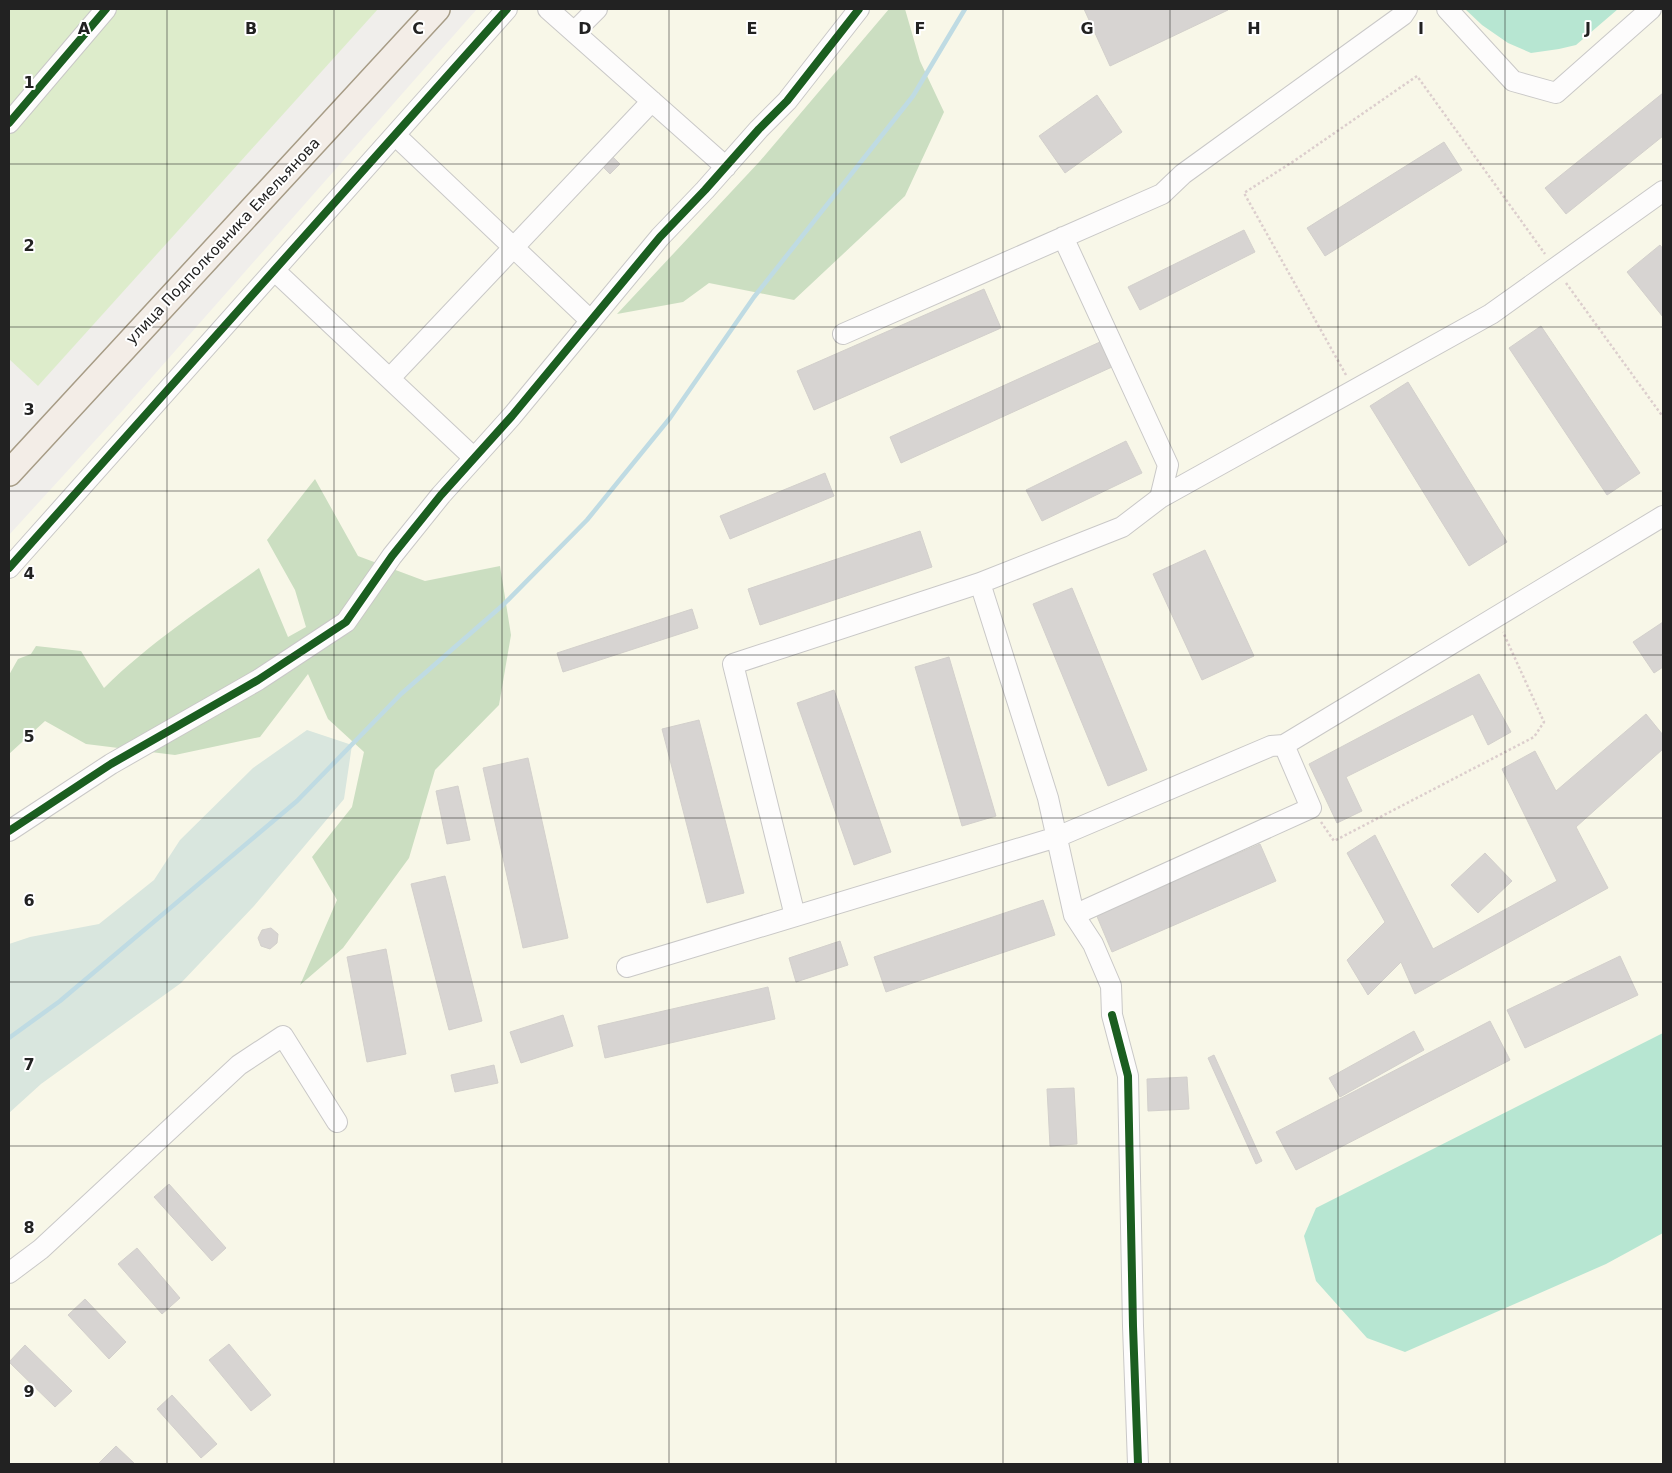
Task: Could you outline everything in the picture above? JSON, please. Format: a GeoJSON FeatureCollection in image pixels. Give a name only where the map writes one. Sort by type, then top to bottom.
{"type":"FeatureCollection","features":[{"type":"Feature","properties":{"kind":"main road","name":"улица Подполковника Емельянова"},"geometry":{"type":"LineString","coordinates":[[9,473],[437,9]]}},
{"type":"Feature","properties":{"kind":"street"},"geometry":{"type":"LineString","coordinates":[[9,123],[106,9]]}},
{"type":"Feature","properties":{"kind":"street"},"geometry":{"type":"LineString","coordinates":[[9,568],[507,9]]}},
{"type":"Feature","properties":{"kind":"street"},"geometry":{"type":"LineString","coordinates":[[548,9],[726,167]]}},
{"type":"Feature","properties":{"kind":"street"},"geometry":{"type":"LineString","coordinates":[[574,32],[597,9]]}},
{"type":"Feature","properties":{"kind":"street"},"geometry":{"type":"LineString","coordinates":[[9,831],[111,764],[258,680],[346,622],[392,556],[441,495],[512,416],[660,237],[786,101],[859,9]]}},
{"type":"Feature","properties":{"kind":"street"},"geometry":{"type":"LineString","coordinates":[[842,334],[1162,194],[1183,174],[1403,16],[1407,9]]}},
{"type":"Feature","properties":{"kind":"street"},"geometry":{"type":"LineString","coordinates":[[1447,9],[1513,81],[1556,93],[1651,9]]}},
{"type":"Feature","properties":{"kind":"street"},"geometry":{"type":"LineString","coordinates":[[390,378],[652,101]]}},
{"type":"Feature","properties":{"kind":"street"},"geometry":{"type":"LineString","coordinates":[[395,135],[590,320]]}},
{"type":"Feature","properties":{"kind":"street"},"geometry":{"type":"LineString","coordinates":[[796,916],[733,664],[980,584],[1122,527],[1160,498],[1491,314],[1663,191]]}},
{"type":"Feature","properties":{"kind":"street"},"geometry":{"type":"LineString","coordinates":[[1063,237],[1168,465],[1160,498]]}},
{"type":"Feature","properties":{"kind":"street"},"geometry":{"type":"LineString","coordinates":[[275,270],[474,458]]}},
{"type":"Feature","properties":{"kind":"street"},"geometry":{"type":"LineString","coordinates":[[627,967],[1057,837],[1271,746],[1284,745],[1663,516]]}},
{"type":"Feature","properties":{"kind":"street"},"geometry":{"type":"LineString","coordinates":[[980,584],[1048,798],[1074,915],[1093,944],[1111,986],[1112,1015],[1128,1076],[1138,1464]]}},
{"type":"Feature","properties":{"kind":"street"},"geometry":{"type":"LineString","coordinates":[[1074,915],[1311,808],[1284,745]]}},
{"type":"Feature","properties":{"kind":"street"},"geometry":{"type":"LineString","coordinates":[[9,1273],[41,1249],[239,1065],[283,1036],[336,1122]]}},
{"type":"Feature","properties":{"kind":"path"},"geometry":{"type":"LineString","coordinates":[[1355,390],[1244,193],[1294,161],[1417,76],[1663,417]]}},
{"type":"Feature","properties":{"kind":"path"},"geometry":{"type":"LineString","coordinates":[[1311,808],[1334,841],[1534,737],[1544,722],[1496,617]]}},
{"type":"Feature","properties":{"kind":"shaded area"},"geometry":{"type":"Polygon","coordinates":[[[477,9],[1663,9],[1663,1464],[9,1464],[9,535],[123,410],[477,9]]]}},
{"type":"Feature","properties":{"kind":"shaded area"},"geometry":{"type":"Polygon","coordinates":[[[307,730],[352,745],[344,799],[254,906],[181,983],[41,1084],[9,1113],[9,944],[30,937],[99,924],[154,880],[180,840],[253,768],[307,730]]]}},
{"type":"Feature","properties":{"kind":"green space"},"geometry":{"type":"Polygon","coordinates":[[[9,9],[378,9],[38,386],[9,359],[9,9]]]}},
{"type":"Feature","properties":{"kind":"green space"},"geometry":{"type":"Polygon","coordinates":[[[889,9],[905,9],[920,61],[944,112],[905,196],[794,300],[709,283],[683,302],[617,314],[760,161],[889,9]]]}},
{"type":"Feature","properties":{"kind":"green space"},"geometry":{"type":"Polygon","coordinates":[[[1465,9],[1618,9],[1576,45],[1531,53],[1508,43],[1482,25],[1465,9]]]}},
{"type":"Feature","properties":{"kind":"green space"},"geometry":{"type":"Polygon","coordinates":[[[315,479],[358,556],[425,581],[500,566],[511,635],[499,705],[435,770],[409,858],[343,948],[300,985],[337,900],[312,857],[352,807],[364,752],[328,719],[308,674],[260,737],[175,755],[86,744],[45,721],[9,754],[9,675],[18,659],[31,654],[36,646],[81,651],[104,688],[159,640],[259,568],[288,637],[306,627],[295,590],[267,540],[315,479]]]}},
{"type":"Feature","properties":{"kind":"green space"},"geometry":{"type":"Polygon","coordinates":[[[1663,1033],[1663,1233],[1606,1264],[1405,1352],[1367,1338],[1316,1281],[1304,1236],[1316,1208],[1663,1033]]]}},
{"type":"Feature","properties":{"kind":"building"},"geometry":{"type":"Polygon","coordinates":[[[1084,9],[1228,9],[1228,10],[1110,66],[1084,9]]]}},
{"type":"Feature","properties":{"kind":"building"},"geometry":{"type":"Polygon","coordinates":[[[1663,93],[1663,136],[1566,214],[1545,188],[1663,93]]]}},
{"type":"Feature","properties":{"kind":"building"},"geometry":{"type":"Polygon","coordinates":[[[1097,95],[1122,132],[1065,173],[1039,136],[1097,95]]]}},
{"type":"Feature","properties":{"kind":"building"},"geometry":{"type":"Polygon","coordinates":[[[1444,142],[1462,170],[1325,256],[1307,228],[1444,142]]]}},
{"type":"Feature","properties":{"kind":"building"},"geometry":{"type":"Polygon","coordinates":[[[610,154],[620,164],[610,174],[600,164],[610,154]]]}},
{"type":"Feature","properties":{"kind":"building"},"geometry":{"type":"Polygon","coordinates":[[[1244,230],[1255,252],[1140,310],[1128,287],[1244,230]]]}},
{"type":"Feature","properties":{"kind":"building"},"geometry":{"type":"Polygon","coordinates":[[[1660,245],[1663,249],[1663,317],[1627,272],[1660,245]]]}},
{"type":"Feature","properties":{"kind":"building"},"geometry":{"type":"Polygon","coordinates":[[[984,289],[1001,328],[814,410],[797,371],[984,289]]]}},
{"type":"Feature","properties":{"kind":"building"},"geometry":{"type":"Polygon","coordinates":[[[1541,326],[1640,473],[1607,495],[1509,348],[1541,326]]]}},
{"type":"Feature","properties":{"kind":"building"},"geometry":{"type":"Polygon","coordinates":[[[1100,342],[1112,367],[901,463],[890,437],[1100,342]]]}},
{"type":"Feature","properties":{"kind":"building"},"geometry":{"type":"Polygon","coordinates":[[[1408,382],[1507,542],[1469,566],[1370,406],[1408,382]]]}},
{"type":"Feature","properties":{"kind":"building"},"geometry":{"type":"Polygon","coordinates":[[[1126,441],[1142,473],[1042,521],[1026,490],[1126,441]]]}},
{"type":"Feature","properties":{"kind":"building"},"geometry":{"type":"Polygon","coordinates":[[[825,473],[834,496],[730,539],[720,516],[825,473]]]}},
{"type":"Feature","properties":{"kind":"building"},"geometry":{"type":"Polygon","coordinates":[[[920,531],[932,567],[760,625],[748,589],[920,531]]]}},
{"type":"Feature","properties":{"kind":"building"},"geometry":{"type":"Polygon","coordinates":[[[1205,550],[1254,656],[1202,680],[1153,574],[1205,550]]]}},
{"type":"Feature","properties":{"kind":"building"},"geometry":{"type":"Polygon","coordinates":[[[1072,588],[1147,770],[1108,786],[1033,604],[1072,588]]]}},
{"type":"Feature","properties":{"kind":"building"},"geometry":{"type":"Polygon","coordinates":[[[692,609],[698,628],[563,672],[557,653],[692,609]]]}},
{"type":"Feature","properties":{"kind":"building"},"geometry":{"type":"Polygon","coordinates":[[[1663,622],[1663,667],[1654,673],[1633,642],[1663,622]]]}},
{"type":"Feature","properties":{"kind":"building"},"geometry":{"type":"Polygon","coordinates":[[[949,657],[996,816],[962,826],[915,667],[949,657]]]}},
{"type":"Feature","properties":{"kind":"building"},"geometry":{"type":"Polygon","coordinates":[[[1479,674],[1511,732],[1488,745],[1473,714],[1346,777],[1362,811],[1337,823],[1309,764],[1479,674]]]}},
{"type":"Feature","properties":{"kind":"building"},"geometry":{"type":"Polygon","coordinates":[[[834,690],[891,852],[854,865],[797,703],[834,690]]]}},
{"type":"Feature","properties":{"kind":"building"},"geometry":{"type":"Polygon","coordinates":[[[1646,714],[1663,735],[1663,749],[1576,827],[1608,888],[1415,994],[1401,962],[1368,995],[1347,960],[1385,922],[1347,853],[1375,835],[1433,949],[1557,881],[1502,769],[1535,751],[1556,791],[1646,714]]]}},
{"type":"Feature","properties":{"kind":"building"},"geometry":{"type":"Polygon","coordinates":[[[699,720],[744,893],[707,903],[662,729],[699,720]]]}},
{"type":"Feature","properties":{"kind":"building"},"geometry":{"type":"Polygon","coordinates":[[[528,758],[568,938],[523,948],[483,768],[528,758]]]}},
{"type":"Feature","properties":{"kind":"building"},"geometry":{"type":"Polygon","coordinates":[[[458,786],[470,840],[447,844],[436,791],[458,786]]]}},
{"type":"Feature","properties":{"kind":"building"},"geometry":{"type":"Polygon","coordinates":[[[1260,844],[1276,881],[1112,952],[1096,914],[1260,844]]]}},
{"type":"Feature","properties":{"kind":"building"},"geometry":{"type":"Polygon","coordinates":[[[1485,853],[1512,881],[1478,913],[1451,885],[1485,853]]]}},
{"type":"Feature","properties":{"kind":"building"},"geometry":{"type":"Polygon","coordinates":[[[445,876],[482,1021],[449,1030],[411,884],[445,876]]]}},
{"type":"Feature","properties":{"kind":"building"},"geometry":{"type":"Polygon","coordinates":[[[1043,900],[1055,935],[886,992],[874,957],[1043,900]]]}},
{"type":"Feature","properties":{"kind":"building"},"geometry":{"type":"Polygon","coordinates":[[[271,928],[278,934],[277,943],[270,949],[261,946],[258,938],[262,930],[271,928]]]}},
{"type":"Feature","properties":{"kind":"building"},"geometry":{"type":"Polygon","coordinates":[[[840,941],[848,965],[796,982],[789,958],[840,941]]]}},
{"type":"Feature","properties":{"kind":"building"},"geometry":{"type":"Polygon","coordinates":[[[386,949],[406,1054],[367,1062],[347,957],[386,949]]]}},
{"type":"Feature","properties":{"kind":"building"},"geometry":{"type":"Polygon","coordinates":[[[1620,956],[1638,995],[1525,1048],[1507,1010],[1620,956]]]}},
{"type":"Feature","properties":{"kind":"building"},"geometry":{"type":"Polygon","coordinates":[[[768,987],[775,1019],[605,1058],[598,1026],[768,987]]]}},
{"type":"Feature","properties":{"kind":"building"},"geometry":{"type":"Polygon","coordinates":[[[563,1015],[573,1046],[521,1063],[510,1032],[563,1015]]]}},
{"type":"Feature","properties":{"kind":"building"},"geometry":{"type":"Polygon","coordinates":[[[1490,1021],[1510,1060],[1296,1170],[1276,1132],[1490,1021]]]}},
{"type":"Feature","properties":{"kind":"building"},"geometry":{"type":"Polygon","coordinates":[[[1414,1031],[1424,1050],[1340,1097],[1329,1078],[1414,1031]]]}},
{"type":"Feature","properties":{"kind":"building"},"geometry":{"type":"Polygon","coordinates":[[[1214,1055],[1262,1161],[1256,1164],[1208,1058],[1214,1055]]]}},
{"type":"Feature","properties":{"kind":"building"},"geometry":{"type":"Polygon","coordinates":[[[494,1065],[498,1083],[455,1092],[451,1075],[494,1065]]]}},
{"type":"Feature","properties":{"kind":"building"},"geometry":{"type":"Polygon","coordinates":[[[1187,1077],[1189,1109],[1148,1111],[1147,1079],[1187,1077]]]}},
{"type":"Feature","properties":{"kind":"building"},"geometry":{"type":"Polygon","coordinates":[[[1074,1088],[1077,1144],[1050,1146],[1047,1089],[1074,1088]]]}},
{"type":"Feature","properties":{"kind":"building"},"geometry":{"type":"Polygon","coordinates":[[[169,1184],[226,1248],[212,1261],[154,1197],[169,1184]]]}},
{"type":"Feature","properties":{"kind":"building"},"geometry":{"type":"Polygon","coordinates":[[[137,1248],[180,1298],[162,1314],[118,1264],[137,1248]]]}},
{"type":"Feature","properties":{"kind":"building"},"geometry":{"type":"Polygon","coordinates":[[[85,1299],[126,1342],[109,1359],[68,1315],[85,1299]]]}},
{"type":"Feature","properties":{"kind":"building"},"geometry":{"type":"Polygon","coordinates":[[[229,1344],[271,1395],[251,1411],[209,1360],[229,1344]]]}},
{"type":"Feature","properties":{"kind":"building"},"geometry":{"type":"Polygon","coordinates":[[[25,1345],[72,1391],[55,1407],[9,1362],[25,1345]]]}},
{"type":"Feature","properties":{"kind":"building"},"geometry":{"type":"Polygon","coordinates":[[[172,1395],[217,1444],[201,1458],[157,1409],[172,1395]]]}},
{"type":"Feature","properties":{"kind":"building"},"geometry":{"type":"Polygon","coordinates":[[[116,1446],[135,1464],[98,1464],[116,1446]]]}},
{"type":"Feature","properties":{"kind":"waterway"},"geometry":{"type":"LineString","coordinates":[[9,1038],[60,1001],[297,801],[401,694],[503,605],[587,520],[670,418],[754,297],[913,96],[965,9]]}},
{"type":"Feature","properties":{"kind":"cycle path"},"geometry":{"type":"LineString","coordinates":[[9,123],[106,9]]}},
{"type":"Feature","properties":{"kind":"cycle path"},"geometry":{"type":"LineString","coordinates":[[9,568],[507,9]]}},
{"type":"Feature","properties":{"kind":"cycle path"},"geometry":{"type":"LineString","coordinates":[[9,831],[111,764],[258,680],[346,622],[392,556],[441,495],[512,416],[660,237],[787,101],[859,9]]}},
{"type":"Feature","properties":{"kind":"cycle path"},"geometry":{"type":"LineString","coordinates":[[1112,1015],[1128,1076],[1138,1464]]}}]}
